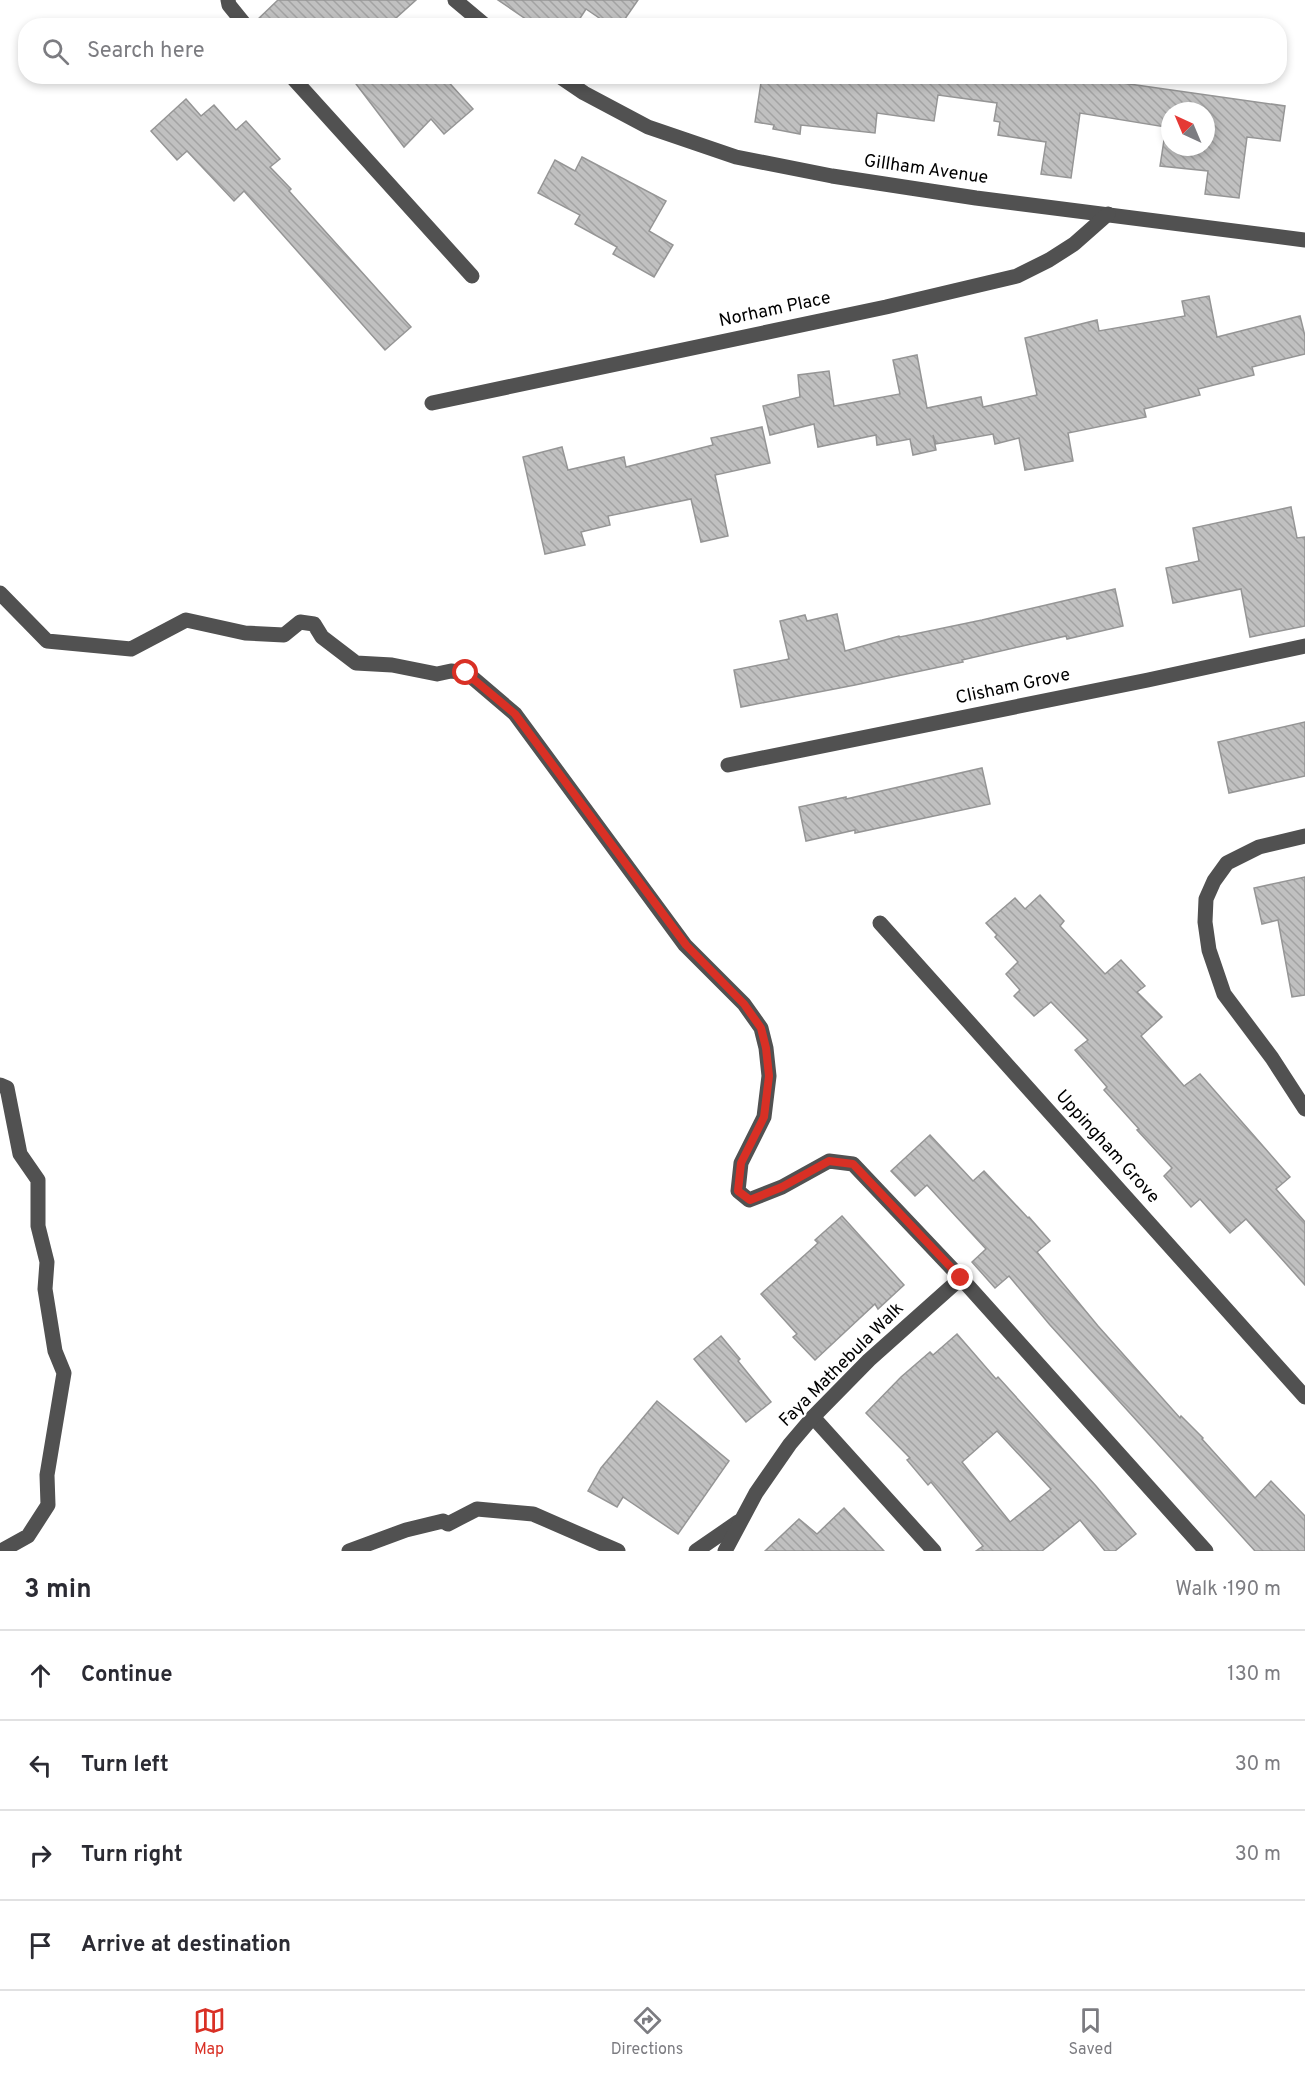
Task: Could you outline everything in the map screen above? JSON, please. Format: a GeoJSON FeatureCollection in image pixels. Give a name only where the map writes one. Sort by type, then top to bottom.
{"type":"FeatureCollection","features":[{"type":"Feature","properties":{"kind":"street"},"geometry":{"type":"LineString","coordinates":[[228,0],[229,5],[240,18]]}},
{"type":"Feature","properties":{"kind":"street"},"geometry":{"type":"LineString","coordinates":[[455,0],[476,18]]}},
{"type":"Feature","properties":{"kind":"street"},"geometry":{"type":"LineString","coordinates":[[298,84],[472,276]]}},
{"type":"Feature","properties":{"kind":"street","name":"Gillham Avenue"},"geometry":{"type":"LineString","coordinates":[[571,84],[648,127],[736,157],[832,176],[965,196],[1305,240]]}},
{"type":"Feature","properties":{"kind":"street","name":"Norham Place"},"geometry":{"type":"LineString","coordinates":[[432,404],[886,307],[1017,276],[1066,249],[1108,214]]}},
{"type":"Feature","properties":{"kind":"street"},"geometry":{"type":"LineString","coordinates":[[0,593],[46,641],[130,649],[186,620],[245,633],[284,635],[300,622],[314,624],[322,637],[356,663],[392,665],[437,674],[451,671],[466,673],[515,714],[686,945],[744,1004],[761,1028],[769,1076],[764,1117],[741,1163],[738,1191],[750,1200],[782,1187],[829,1161],[853,1164],[961,1278],[1206,1551]]}},
{"type":"Feature","properties":{"kind":"street","name":"Clisham Grove"},"geometry":{"type":"LineString","coordinates":[[728,765],[1125,685],[1305,646]]}},
{"type":"Feature","properties":{"kind":"street"},"geometry":{"type":"LineString","coordinates":[[1305,836],[1259,847],[1227,863],[1214,881],[1206,899],[1205,922],[1209,950],[1224,994],[1272,1058],[1305,1109]]}},
{"type":"Feature","properties":{"kind":"street","name":"Uppingham Grove"},"geometry":{"type":"LineString","coordinates":[[880,923],[1305,1397]]}},
{"type":"Feature","properties":{"kind":"street"},"geometry":{"type":"LineString","coordinates":[[0,1084],[7,1088],[20,1154],[38,1180],[38,1226],[47,1262],[45,1289],[55,1351],[64,1373],[47,1475],[48,1505],[28,1536],[1,1551]]}},
{"type":"Feature","properties":{"kind":"street","name":"Faya Mathebula Walk"},"geometry":{"type":"LineString","coordinates":[[725,1551],[756,1493],[790,1444],[813,1417],[869,1360],[961,1278]]}},
{"type":"Feature","properties":{"kind":"street"},"geometry":{"type":"LineString","coordinates":[[813,1417],[934,1551]]}},
{"type":"Feature","properties":{"kind":"street"},"geometry":{"type":"LineString","coordinates":[[349,1551],[406,1530],[443,1521],[448,1524],[477,1509],[533,1514],[618,1551]]}},
{"type":"Feature","properties":{"kind":"street"},"geometry":{"type":"LineString","coordinates":[[696,1551],[742,1520]]}},
{"type":"Feature","properties":{"kind":"building"},"geometry":{"type":"Polygon","coordinates":[[[278,0],[416,0],[396,18],[259,18],[278,0]]]}},
{"type":"Feature","properties":{"kind":"building"},"geometry":{"type":"Polygon","coordinates":[[[498,0],[638,0],[626,18],[599,18],[586,9],[580,18],[524,18],[498,0]]]}},
{"type":"Feature","properties":{"kind":"building"},"geometry":{"type":"Polygon","coordinates":[[[356,84],[450,84],[473,109],[444,134],[431,119],[404,147],[356,84]]]}},
{"type":"Feature","properties":{"kind":"building"},"geometry":{"type":"Polygon","coordinates":[[[761,84],[1130,84],[1285,106],[1280,141],[1247,137],[1239,198],[1205,194],[1208,171],[1160,166],[1162,156],[1215,156],[1215,102],[1161,102],[1161,126],[1080,113],[1071,178],[1041,174],[1046,142],[998,135],[1000,122],[994,121],[997,103],[938,95],[934,121],[877,113],[875,133],[801,125],[800,134],[773,129],[774,125],[755,122],[761,84]]]}},
{"type":"Feature","properties":{"kind":"building"},"geometry":{"type":"Polygon","coordinates":[[[186,99],[201,116],[214,105],[236,130],[246,121],[280,159],[270,167],[291,189],[289,191],[411,327],[385,350],[244,191],[234,201],[187,151],[177,160],[151,131],[186,99]]]}},
{"type":"Feature","properties":{"kind":"building"},"geometry":{"type":"Polygon","coordinates":[[[582,157],[666,201],[649,231],[673,245],[654,277],[613,254],[617,247],[575,224],[580,215],[538,193],[555,160],[575,171],[582,157]]]}},
{"type":"Feature","properties":{"kind":"building"},"geometry":{"type":"Polygon","coordinates":[[[1209,296],[1217,337],[1300,316],[1305,336],[1305,354],[1252,367],[1254,375],[1198,389],[1200,395],[1144,409],[1146,417],[1068,433],[1073,461],[1025,470],[1019,438],[995,444],[993,434],[936,444],[933,435],[936,450],[913,455],[910,439],[877,445],[876,435],[818,447],[814,424],[770,435],[763,406],[800,397],[798,375],[829,371],[834,406],[900,394],[893,360],[917,355],[927,408],[981,397],[983,407],[1037,395],[1025,338],[1097,320],[1099,331],[1185,316],[1182,301],[1209,296]]]}},
{"type":"Feature","properties":{"kind":"building"},"geometry":{"type":"Polygon","coordinates":[[[762,427],[770,463],[715,475],[728,536],[701,542],[691,499],[608,516],[610,525],[581,532],[585,545],[545,554],[523,457],[562,447],[568,470],[624,457],[626,467],[713,445],[711,438],[762,427]]]}},
{"type":"Feature","properties":{"kind":"building"},"geometry":{"type":"Polygon","coordinates":[[[1291,507],[1297,538],[1305,537],[1305,626],[1250,637],[1241,589],[1173,603],[1166,568],[1199,561],[1193,528],[1291,507]]]}},
{"type":"Feature","properties":{"kind":"building"},"geometry":{"type":"Polygon","coordinates":[[[1115,589],[1123,626],[1067,639],[1066,636],[962,660],[963,662],[855,685],[741,707],[734,670],[789,659],[780,621],[805,615],[807,621],[837,614],[845,651],[899,636],[982,620],[1115,589]]]}},
{"type":"Feature","properties":{"kind":"building"},"geometry":{"type":"Polygon","coordinates":[[[1305,722],[1305,776],[1229,793],[1218,742],[1305,722]]]}},
{"type":"Feature","properties":{"kind":"building"},"geometry":{"type":"Polygon","coordinates":[[[982,768],[990,804],[855,833],[855,830],[806,841],[799,807],[846,797],[846,799],[982,768]]]}},
{"type":"Feature","properties":{"kind":"building"},"geometry":{"type":"Polygon","coordinates":[[[1305,877],[1305,995],[1292,997],[1278,920],[1262,924],[1254,888],[1305,877]]]}},
{"type":"Feature","properties":{"kind":"building"},"geometry":{"type":"Polygon","coordinates":[[[1040,895],[1064,921],[1060,926],[1105,974],[1121,960],[1145,986],[1137,992],[1162,1017],[1141,1036],[1184,1086],[1200,1074],[1290,1177],[1276,1189],[1305,1222],[1305,1285],[1246,1219],[1230,1233],[1200,1199],[1191,1207],[1164,1176],[1172,1168],[1104,1090],[1107,1087],[1075,1050],[1088,1040],[1051,1002],[1034,1016],[1014,996],[1020,990],[1006,974],[1018,962],[995,937],[997,935],[986,923],[1015,898],[1025,909],[1040,895]]]}},
{"type":"Feature","properties":{"kind":"building"},"geometry":{"type":"Polygon","coordinates":[[[930,1135],[973,1181],[984,1171],[1029,1217],[1050,1241],[1037,1252],[1098,1326],[1180,1418],[1181,1416],[1203,1438],[1255,1498],[1271,1481],[1305,1516],[1305,1551],[1255,1551],[1050,1325],[1009,1276],[995,1288],[972,1262],[986,1249],[927,1185],[915,1196],[891,1171],[930,1135]]]}},
{"type":"Feature","properties":{"kind":"building"},"geometry":{"type":"Polygon","coordinates":[[[842,1216],[904,1285],[878,1309],[875,1304],[815,1360],[793,1337],[797,1334],[761,1294],[818,1243],[815,1240],[842,1216]]]}},
{"type":"Feature","properties":{"kind":"building"},"geometry":{"type":"Polygon","coordinates":[[[957,1334],[1096,1486],[1136,1534],[1115,1551],[1105,1551],[1080,1520],[1042,1551],[976,1551],[983,1546],[931,1482],[928,1485],[907,1460],[910,1458],[866,1413],[901,1377],[930,1352],[933,1355],[957,1334]],[[997,1431],[962,1462],[1010,1522],[1051,1489],[997,1431]]]}},
{"type":"Feature","properties":{"kind":"building"},"geometry":{"type":"Polygon","coordinates":[[[721,1336],[771,1402],[746,1422],[694,1359],[721,1336]]]}},
{"type":"Feature","properties":{"kind":"building"},"geometry":{"type":"Polygon","coordinates":[[[657,1401],[729,1461],[678,1534],[623,1497],[617,1507],[588,1491],[601,1468],[657,1401]]]}},
{"type":"Feature","properties":{"kind":"building"},"geometry":{"type":"Polygon","coordinates":[[[844,1508],[884,1551],[765,1551],[799,1519],[817,1534],[844,1508]]]}},
{"type":"Feature","properties":{"kind":"route"},"geometry":{"type":"LineString","coordinates":[[466,673],[515,714],[686,945],[744,1004],[761,1028],[769,1076],[764,1117],[741,1163],[738,1191],[750,1200],[782,1187],[829,1161],[853,1164],[961,1278]]}}]}
